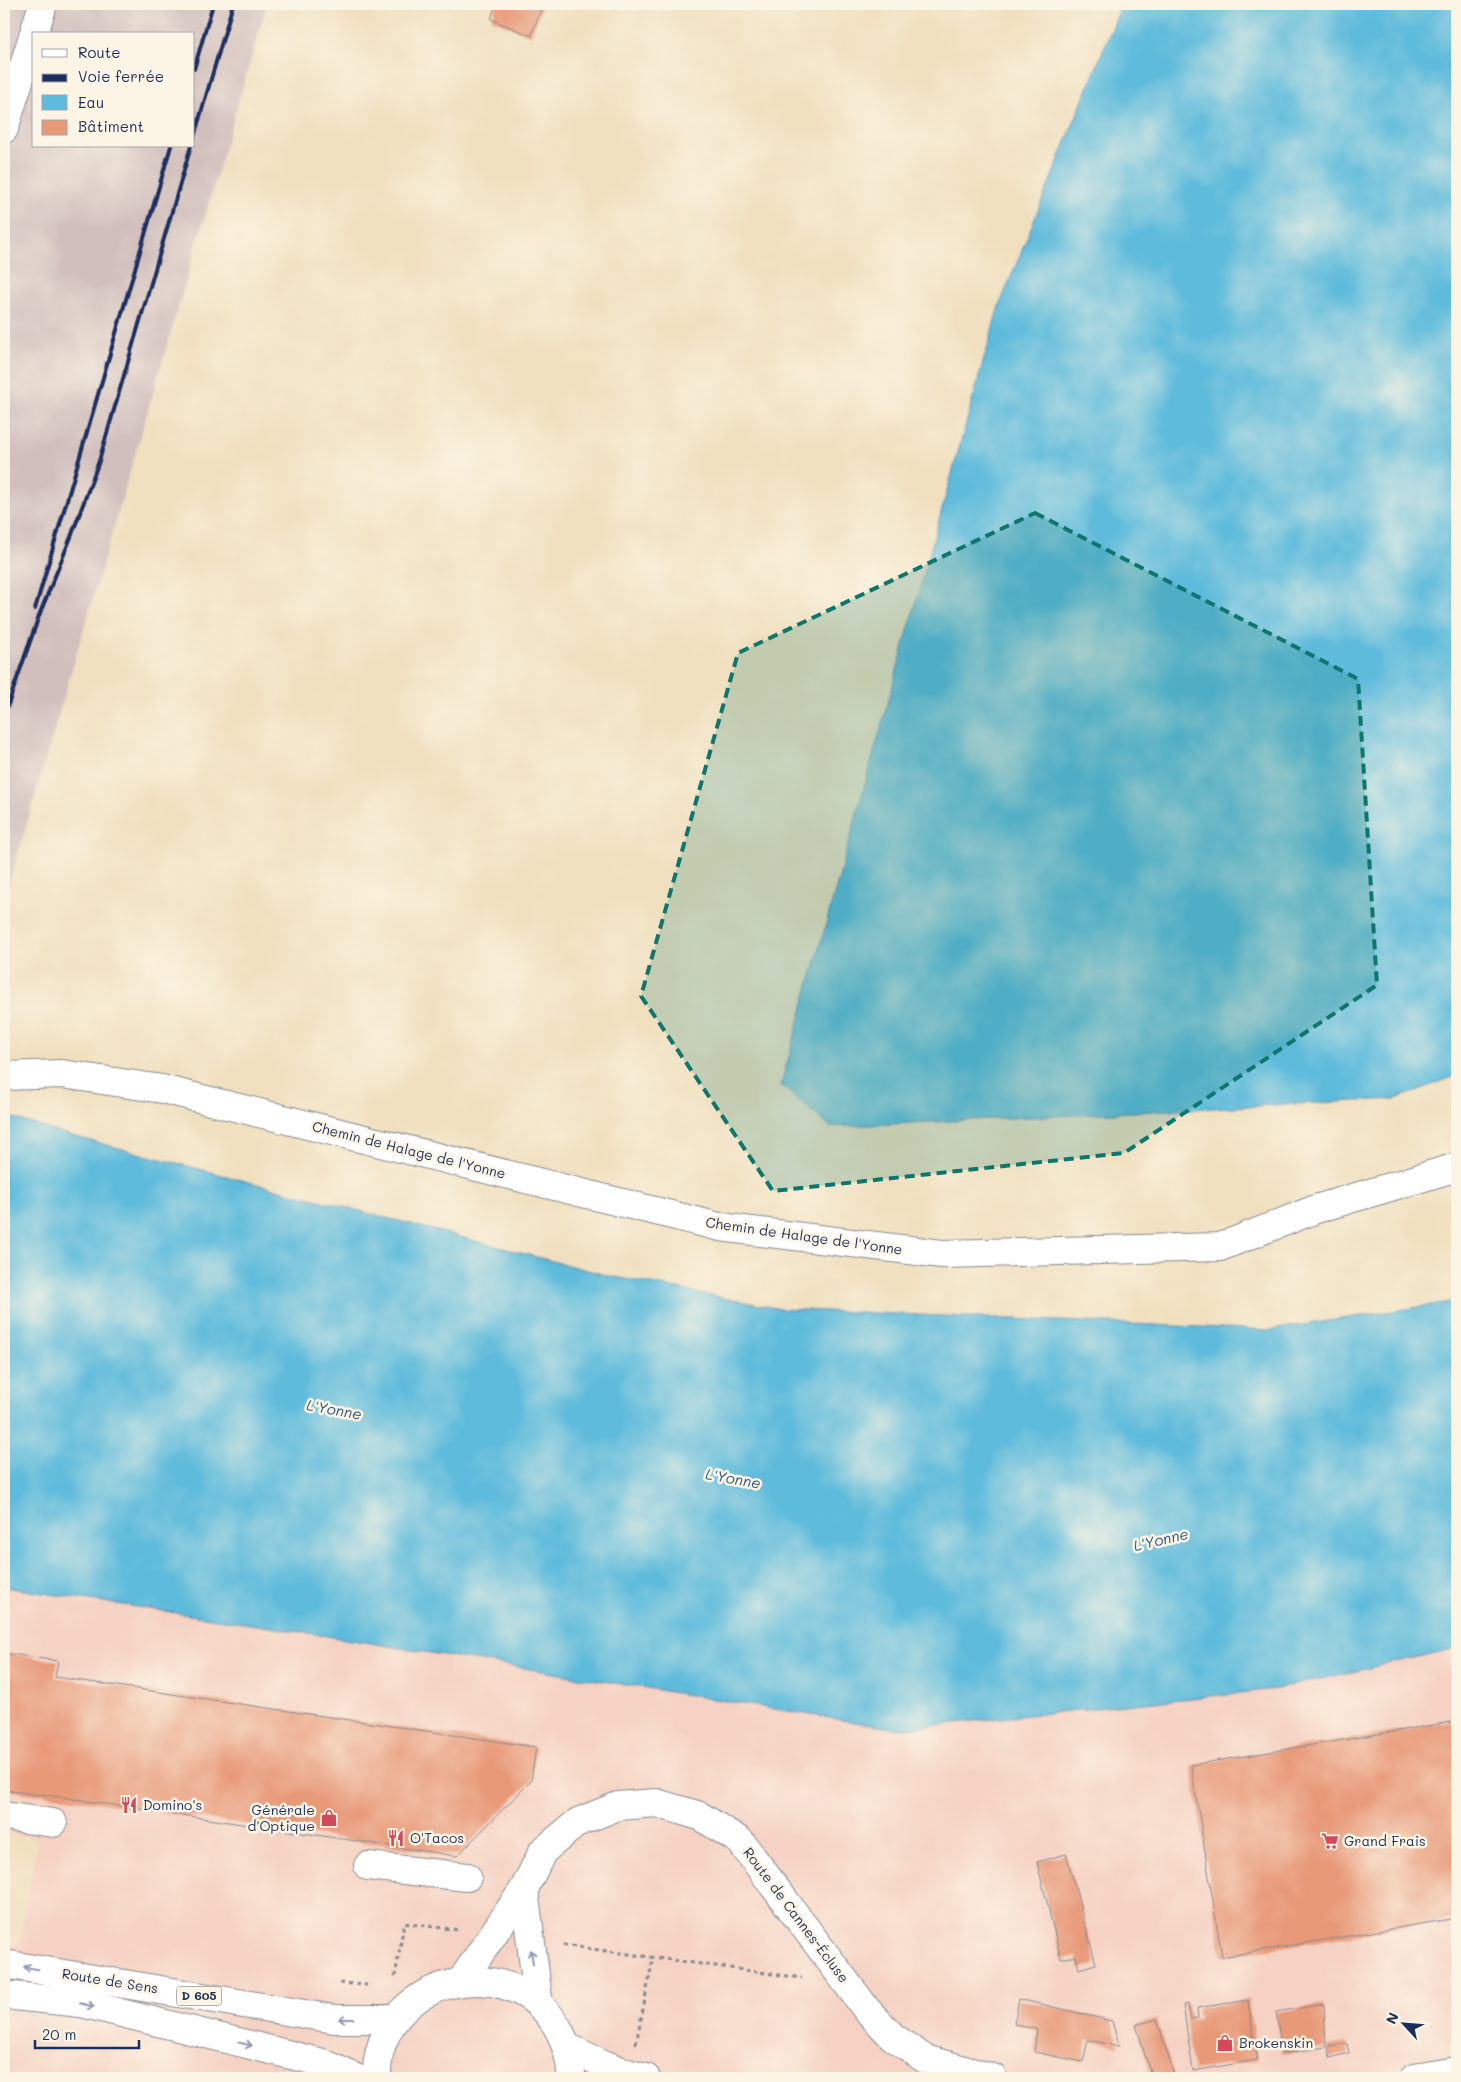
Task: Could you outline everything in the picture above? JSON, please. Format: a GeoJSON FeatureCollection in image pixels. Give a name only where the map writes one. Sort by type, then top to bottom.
{"type":"FeatureCollection","features":[{"type":"Feature","properties":{"kind":"street"},"geometry":{"type":"LineString","coordinates":[[34,32],[43,4]]}},
{"type":"Feature","properties":{"kind":"street"},"geometry":{"type":"LineString","coordinates":[[4,129],[32,39]]}},
{"type":"Feature","properties":{"kind":"street","name":"Chemin de Halage de l'Yonne"},"geometry":{"type":"LineString","coordinates":[[4,1076],[62,1074],[162,1089],[720,1227],[942,1254],[1220,1247],[1316,1209],[1457,1167]]}},
{"type":"Feature","properties":{"kind":"street","name":"Route de Cannes-Écluse"},"geometry":{"type":"LineString","coordinates":[[462,1980],[524,1889],[543,1851],[578,1822],[618,1806],[656,1803],[700,1816],[740,1841],[867,2010],[892,2037],[925,2060],[993,2078]]}},
{"type":"Feature","properties":{"kind":"street"},"geometry":{"type":"LineString","coordinates":[[4,1816],[53,1823]]}},
{"type":"Feature","properties":{"kind":"street"},"geometry":{"type":"LineString","coordinates":[[368,1866],[468,1877]]}},
{"type":"Feature","properties":{"kind":"street"},"geometry":{"type":"LineString","coordinates":[[524,1889],[540,2005]]}},
{"type":"Feature","properties":{"kind":"street","name":"Route de Sens"},"geometry":{"type":"LineString","coordinates":[[4,1964],[334,2019],[395,2019]]}},
{"type":"Feature","properties":{"kind":"street"},"geometry":{"type":"LineString","coordinates":[[376,2078],[376,2068],[382,2042],[395,2019],[414,2000],[436,1987],[462,1980],[490,1981],[516,1989],[540,2005],[556,2024],[566,2047],[572,2072],[571,2078]]}},
{"type":"Feature","properties":{"kind":"street","name":"Route de Sens"},"geometry":{"type":"LineString","coordinates":[[4,1995],[80,2003],[323,2063],[356,2078]]}},
{"type":"Feature","properties":{"kind":"street"},"geometry":{"type":"LineString","coordinates":[[566,2047],[630,2075],[646,2078]]}},
{"type":"Feature","properties":{"kind":"street"},"geometry":{"type":"LineString","coordinates":[[1414,2078],[1457,2071]]}},
{"type":"Feature","properties":{"kind":"path"},"geometry":{"type":"LineString","coordinates":[[395,1978],[404,1923],[462,1930]]}},
{"type":"Feature","properties":{"kind":"path"},"geometry":{"type":"LineString","coordinates":[[560,1944],[848,1984]]}},
{"type":"Feature","properties":{"kind":"path"},"geometry":{"type":"LineString","coordinates":[[635,2050],[653,1958]]}},
{"type":"Feature","properties":{"kind":"path"},"geometry":{"type":"LineString","coordinates":[[340,1983],[376,1985]]}},
{"type":"Feature","properties":{"kind":"highlighted area"},"geometry":{"type":"Polygon","coordinates":[[[1035,513],[1358,679],[1377,985],[1124,1153],[773,1191],[641,996],[738,653],[1035,513]]]}},
{"type":"Feature","properties":{"kind":"shaded area"},"geometry":{"type":"Polygon","coordinates":[[[4,4],[267,4],[4,901],[4,4]]]}},
{"type":"Feature","properties":{"kind":"shaded area"},"geometry":{"type":"Polygon","coordinates":[[[4,1587],[296,1631],[897,1729],[1277,1689],[1457,1648],[1457,2078],[4,2078],[4,1950],[19,1944],[38,1839],[4,1833],[4,1587]]]}},
{"type":"Feature","properties":{"kind":"water"},"geometry":{"type":"Polygon","coordinates":[[[1122,4],[1457,4],[1457,1075],[1396,1099],[830,1127],[781,1085],[998,309],[1122,4]]]}},
{"type":"Feature","properties":{"kind":"water","name":"L'Yonne"},"geometry":{"type":"Polygon","coordinates":[[[4,1115],[61,1133],[610,1276],[781,1309],[1270,1330],[1457,1301],[1457,1648],[1277,1689],[897,1729],[296,1631],[4,1587],[4,1115]]]}},
{"type":"Feature","properties":{"kind":"building"},"geometry":{"type":"Polygon","coordinates":[[[496,4],[543,4],[531,36],[491,19],[496,4]]]}},
{"type":"Feature","properties":{"kind":"building"},"geometry":{"type":"Polygon","coordinates":[[[4,1653],[58,1661],[55,1677],[536,1747],[531,1781],[457,1856],[4,1790],[4,1653]]]}},
{"type":"Feature","properties":{"kind":"building","name":"Grand Frais"},"geometry":{"type":"Polygon","coordinates":[[[1457,1721],[1457,1918],[1222,1957],[1191,1765],[1457,1721]]]}},
{"type":"Feature","properties":{"kind":"building"},"geometry":{"type":"Polygon","coordinates":[[[1066,1854],[1096,1964],[1079,1969],[1076,1956],[1061,1959],[1037,1862],[1066,1854]]]}},
{"type":"Feature","properties":{"kind":"building"},"geometry":{"type":"Polygon","coordinates":[[[1019,1999],[1112,2021],[1119,2046],[1088,2040],[1083,2062],[1034,2052],[1037,2030],[1014,2024],[1019,1999]]]}},
{"type":"Feature","properties":{"kind":"building"},"geometry":{"type":"Polygon","coordinates":[[[1248,2000],[1257,2060],[1193,2071],[1183,2005],[1188,2004],[1191,2019],[1198,2018],[1197,2008],[1248,2000]]]}},
{"type":"Feature","properties":{"kind":"building"},"geometry":{"type":"Polygon","coordinates":[[[1324,2004],[1326,2047],[1282,2054],[1276,2012],[1324,2004]]]}},
{"type":"Feature","properties":{"kind":"building"},"geometry":{"type":"Polygon","coordinates":[[[1157,2019],[1174,2075],[1152,2078],[1136,2025],[1157,2019]]]}},
{"type":"Feature","properties":{"kind":"building"},"geometry":{"type":"Polygon","coordinates":[[[1347,2043],[1349,2053],[1330,2058],[1328,2046],[1347,2043]]]}},
{"type":"Feature","properties":{"kind":"railway"},"geometry":{"type":"LineString","coordinates":[[195,66],[213,4]]}},
{"type":"Feature","properties":{"kind":"railway"},"geometry":{"type":"LineString","coordinates":[[195,134],[233,4]]}},
{"type":"Feature","properties":{"kind":"railway"},"geometry":{"type":"LineString","coordinates":[[35,609],[170,148]]}},
{"type":"Feature","properties":{"kind":"railway"},"geometry":{"type":"LineString","coordinates":[[4,716],[40,613],[99,461],[190,148]]}},
{"type":"Feature","properties":{"kind":"place","name":"Domino's"},"geometry":{"type":"Point","coordinates":[129,1805]}},
{"type":"Feature","properties":{"kind":"place","name":"Générale d'Optique"},"geometry":{"type":"Point","coordinates":[329,1818]}},
{"type":"Feature","properties":{"kind":"place","name":"O'Tacos"},"geometry":{"type":"Point","coordinates":[396,1838]}},
{"type":"Feature","properties":{"kind":"place","name":"Grand Frais"},"geometry":{"type":"Point","coordinates":[1330,1841]}},
{"type":"Feature","properties":{"kind":"place","name":"Brokenskin"},"geometry":{"type":"Point","coordinates":[1225,2043]}}]}
